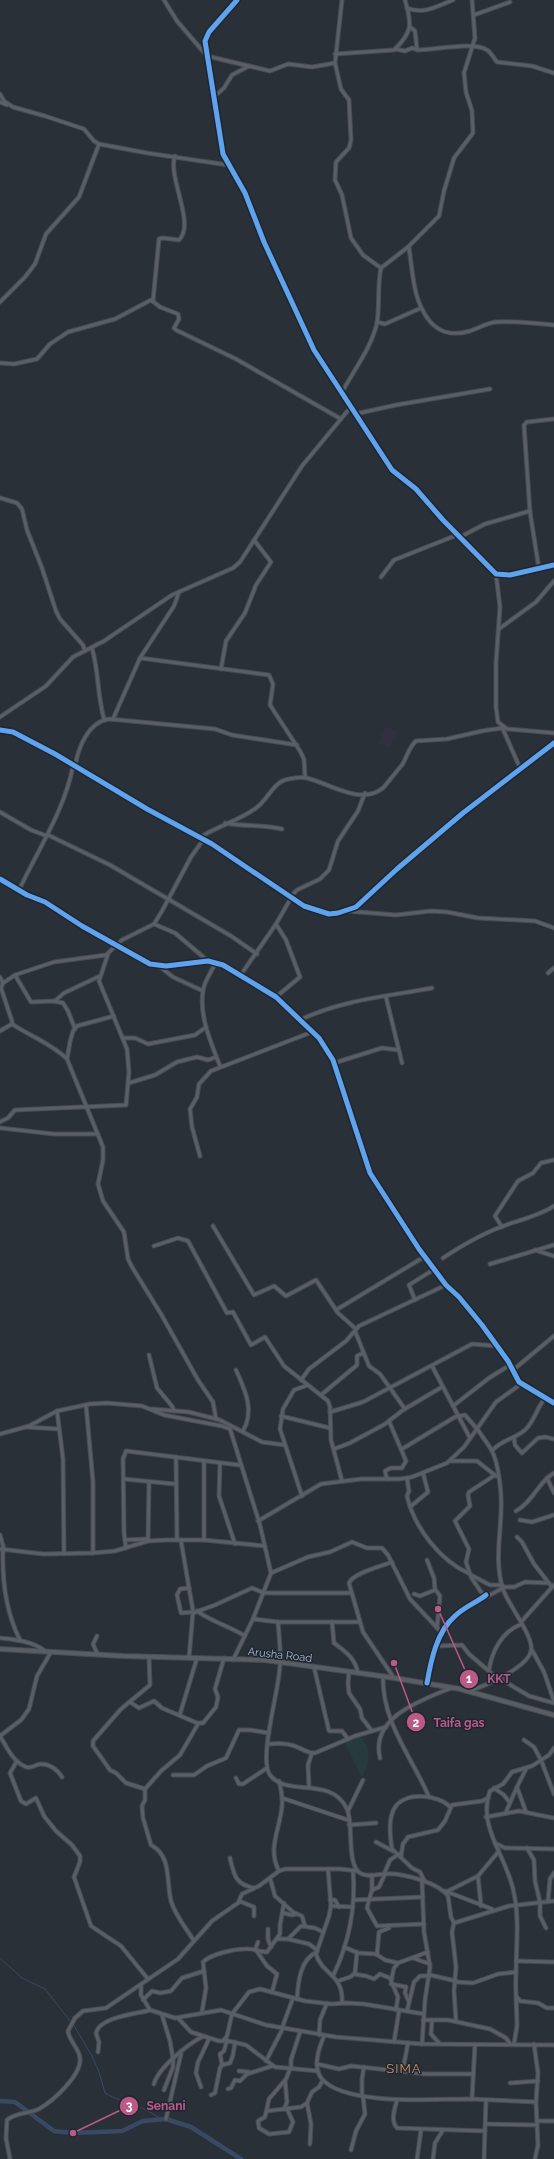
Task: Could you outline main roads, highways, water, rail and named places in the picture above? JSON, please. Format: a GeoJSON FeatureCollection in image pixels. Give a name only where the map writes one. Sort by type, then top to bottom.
{"type":"FeatureCollection","features":[{"type":"Feature","properties":{"kind":"waterway"},"geometry":{"type":"LineString","coordinates":[[0,1958],[22,1978],[45,1989],[71,2022]]}},
{"type":"Feature","properties":{"kind":"waterway"},"geometry":{"type":"LineString","coordinates":[[73,2024],[92,2056],[99,2072],[105,2093],[148,2111],[162,2119]]}},
{"type":"Feature","properties":{"kind":"waterway"},"geometry":{"type":"LineString","coordinates":[[0,2101],[15,2102],[54,2131],[73,2133],[122,2131],[143,2121],[166,2119],[191,2127],[241,2159]]}},
{"type":"Feature","properties":{"kind":"place","name":"KKT"},"geometry":{"type":"Point","coordinates":[438,1609]}},
{"type":"Feature","properties":{"kind":"place","name":"Taifa gas"},"geometry":{"type":"Point","coordinates":[394,1663]}},
{"type":"Feature","properties":{"kind":"place","name":"Senani"},"geometry":{"type":"Point","coordinates":[73,2133]}},
{"type":"Feature","properties":{"kind":"district","name":"SIMA"},"geometry":{"type":"Point","coordinates":[404,2068]}}]}
